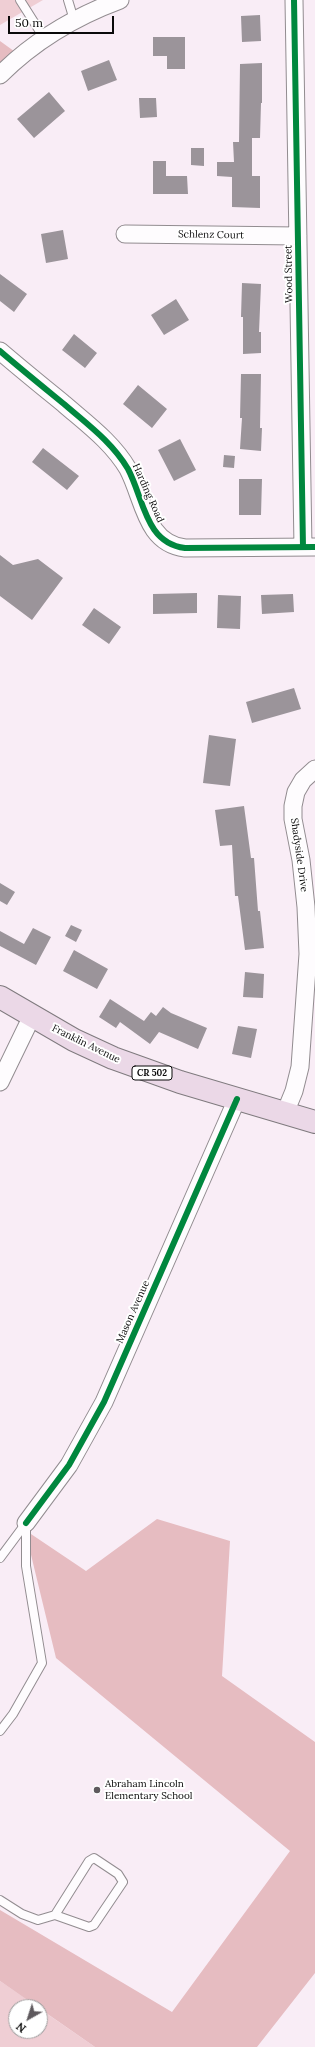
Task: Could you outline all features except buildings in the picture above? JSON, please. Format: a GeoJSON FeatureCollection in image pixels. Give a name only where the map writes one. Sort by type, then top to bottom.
{"type":"FeatureCollection","features":[{"type":"Feature","properties":{"kind":"main road","name":"Franklin Avenue"},"geometry":{"type":"LineString","coordinates":[[0,997],[74,1040],[153,1074],[315,1122]]}},
{"type":"Feature","properties":{"kind":"street"},"geometry":{"type":"LineString","coordinates":[[0,74],[14,60],[44,38],[74,20],[120,0]]}},
{"type":"Feature","properties":{"kind":"street","name":"Wood Street"},"geometry":{"type":"LineString","coordinates":[[294,0],[298,236],[309,547]]}},
{"type":"Feature","properties":{"kind":"street","name":"Schlenz Court"},"geometry":{"type":"LineString","coordinates":[[125,234],[298,236]]}},
{"type":"Feature","properties":{"kind":"street","name":"Harding Road"},"geometry":{"type":"LineString","coordinates":[[0,351],[99,433],[114,450],[127,469],[139,492],[149,524],[156,534],[166,542],[185,548],[309,547]]}},
{"type":"Feature","properties":{"kind":"street","name":"Shadyside Drive"},"geometry":{"type":"LineString","coordinates":[[284,1113],[294,1091],[300,1067],[311,975],[301,860],[293,819],[293,806],[296,792],[303,780],[315,769]]}},
{"type":"Feature","properties":{"kind":"street"},"geometry":{"type":"LineString","coordinates":[[0,1082],[32,1016]]}},
{"type":"Feature","properties":{"kind":"street","name":"Mason Avenue"},"geometry":{"type":"LineString","coordinates":[[26,1523],[69,1465],[104,1402],[237,1099]]}},
{"type":"Feature","properties":{"kind":"lane"},"geometry":{"type":"LineString","coordinates":[[20,0],[44,38]]}},
{"type":"Feature","properties":{"kind":"lane"},"geometry":{"type":"LineString","coordinates":[[68,0],[74,20]]}},
{"type":"Feature","properties":{"kind":"lane"},"geometry":{"type":"LineString","coordinates":[[0,1558],[26,1523]]}},
{"type":"Feature","properties":{"kind":"lane"},"geometry":{"type":"LineString","coordinates":[[0,1731],[13,1714],[42,1663],[26,1566],[26,1523]]}},
{"type":"Feature","properties":{"kind":"lane"},"geometry":{"type":"LineString","coordinates":[[0,1900],[22,1914],[38,1920],[55,1915],[89,1928],[94,1925],[123,1882],[118,1874],[94,1858],[89,1861],[55,1915]]}},
{"type":"Feature","properties":{"kind":"shaded area"},"geometry":{"type":"Polygon","coordinates":[[[0,0],[43,0],[0,25],[0,0]]]}},
{"type":"Feature","properties":{"kind":"shaded area"},"geometry":{"type":"Polygon","coordinates":[[[0,41],[18,54],[0,77],[0,41]]]}},
{"type":"Feature","properties":{"kind":"shaded area"},"geometry":{"type":"Polygon","coordinates":[[[157,1519],[230,1541],[222,1676],[315,1742],[315,1973],[257,2047],[95,2047],[48,2014],[48,1999],[26,1999],[0,1981],[0,1910],[172,2012],[290,1851],[56,1658],[25,1530],[86,1571],[157,1519]]]}},
{"type":"Feature","properties":{"kind":"shaded area"},"geometry":{"type":"Polygon","coordinates":[[[0,1981],[26,1999],[8,1999],[8,2039],[48,2039],[48,2015],[95,2047],[0,2047],[0,1981]]]}},
{"type":"Feature","properties":{"kind":"cycle path"},"geometry":{"type":"LineString","coordinates":[[294,0],[303,547]]}},
{"type":"Feature","properties":{"kind":"cycle path"},"geometry":{"type":"LineString","coordinates":[[0,351],[90,426],[122,459],[128,469],[148,518],[161,538],[172,544],[185,548],[315,547]]}},
{"type":"Feature","properties":{"kind":"cycle path"},"geometry":{"type":"LineString","coordinates":[[26,1523],[69,1465],[104,1402],[237,1099]]}},
{"type":"Feature","properties":{"kind":"place","name":"Abraham Lincoln Elementary School"},"geometry":{"type":"Point","coordinates":[97,1790]}}]}
